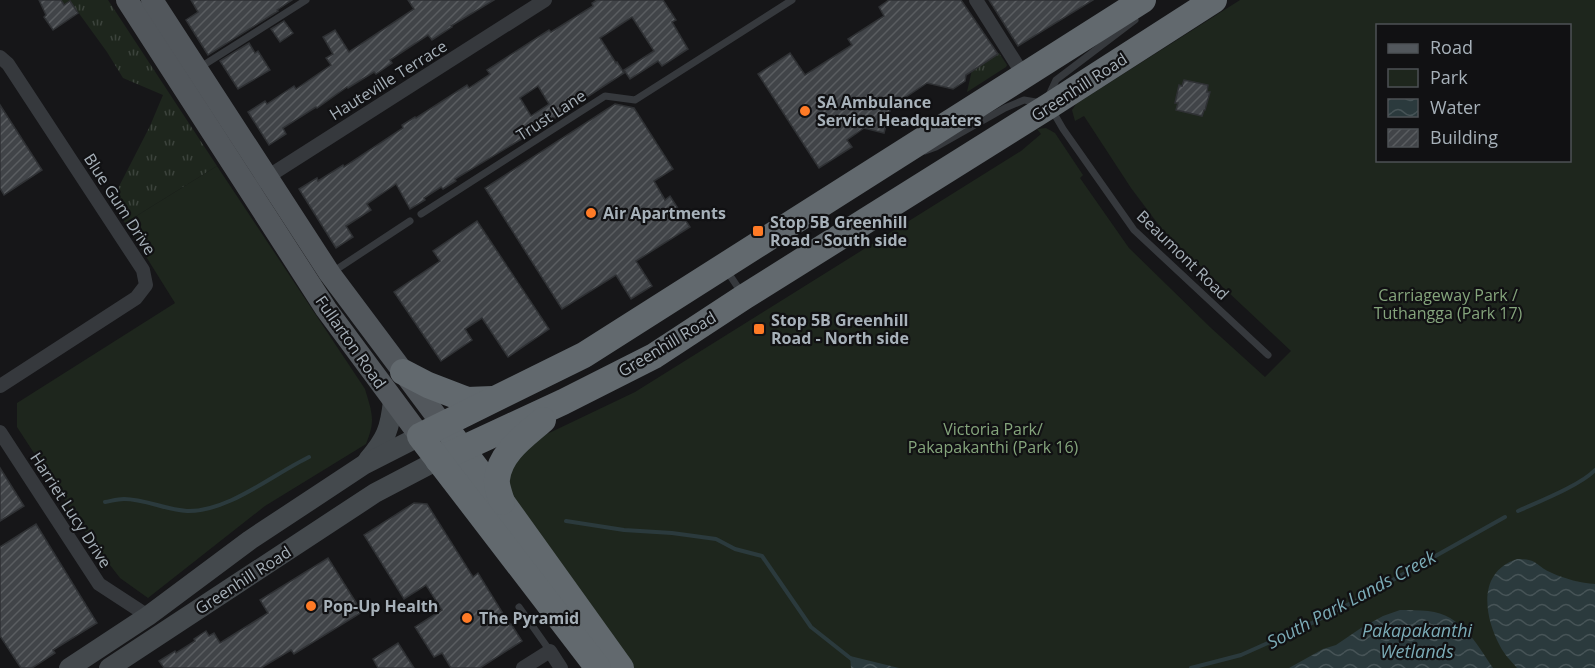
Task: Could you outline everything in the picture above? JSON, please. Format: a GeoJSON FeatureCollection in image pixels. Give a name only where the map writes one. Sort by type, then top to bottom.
{"type":"FeatureCollection","features":[{"type":"Feature","properties":{"kind":"highway","name":"Greenhill Road"},"geometry":{"type":"LineString","coordinates":[[438,460],[563,402],[654,356],[1214,0]]}},
{"type":"Feature","properties":{"kind":"highway","name":"Greenhill Road"},"geometry":{"type":"LineString","coordinates":[[420,436],[584,355],[1024,76],[1143,6]]}},
{"type":"Feature","properties":{"kind":"highway"},"geometry":{"type":"LineString","coordinates":[[403,372],[428,385],[467,400],[493,399]]}},
{"type":"Feature","properties":{"kind":"highway"},"geometry":{"type":"LineString","coordinates":[[502,502],[496,480],[507,452],[563,402]]}},
{"type":"Feature","properties":{"kind":"highway","name":"Fullarton Road"},"geometry":{"type":"LineString","coordinates":[[443,425],[502,502],[621,668]]}},
{"type":"Feature","properties":{"kind":"highway","name":"Fullarton Road"},"geometry":{"type":"LineString","coordinates":[[420,436],[598,668]]}},
{"type":"Feature","properties":{"kind":"main road","name":"Fullarton Road"},"geometry":{"type":"LineString","coordinates":[[128,0],[326,309],[420,436]]}},
{"type":"Feature","properties":{"kind":"main road","name":"Fullarton Road"},"geometry":{"type":"LineString","coordinates":[[152,0],[330,274],[443,425]]}},
{"type":"Feature","properties":{"kind":"main road"},"geometry":{"type":"LineString","coordinates":[[365,464],[388,432],[393,401]]}},
{"type":"Feature","properties":{"kind":"main road","name":"Greenhill Road"},"geometry":{"type":"LineString","coordinates":[[69,668],[148,616],[250,540],[365,464],[420,436]]}},
{"type":"Feature","properties":{"kind":"main road","name":"Greenhill Road"},"geometry":{"type":"LineString","coordinates":[[109,668],[375,493],[438,460]]}},
{"type":"Feature","properties":{"kind":"street","name":"Hauteville Terrace"},"geometry":{"type":"LineString","coordinates":[[248,189],[545,0]]}},
{"type":"Feature","properties":{"kind":"street"},"geometry":{"type":"LineString","coordinates":[[976,0],[1024,76]]}},
{"type":"Feature","properties":{"kind":"street","name":"Blue Gum Drive"},"geometry":{"type":"LineString","coordinates":[[0,57],[8,64],[143,270],[146,285],[135,298],[0,386]]}},
{"type":"Feature","properties":{"kind":"street","name":"Harriet Lucy Drive"},"geometry":{"type":"LineString","coordinates":[[2,438],[99,584],[148,616]]}},
{"type":"Feature","properties":{"kind":"street"},"geometry":{"type":"LineString","coordinates":[[523,668],[550,651],[561,668]]}},
{"type":"Feature","properties":{"kind":"lane"},"geometry":{"type":"LineString","coordinates":[[196,70],[306,0]]}},
{"type":"Feature","properties":{"kind":"lane","name":"Trust Lane"},"geometry":{"type":"LineString","coordinates":[[421,214],[605,96],[635,100],[792,0]]}},
{"type":"Feature","properties":{"kind":"lane"},"geometry":{"type":"LineString","coordinates":[[875,170],[936,147],[1005,108],[1024,100],[1036,101],[1049,106],[1050,93],[1056,80],[1143,6]]}},
{"type":"Feature","properties":{"kind":"lane","name":"Beaumont Road"},"geometry":{"type":"LineString","coordinates":[[1049,106],[1134,230],[1268,355]]}},
{"type":"Feature","properties":{"kind":"lane"},"geometry":{"type":"LineString","coordinates":[[330,274],[410,221]]}},
{"type":"Feature","properties":{"kind":"lane"},"geometry":{"type":"LineString","coordinates":[[724,266],[744,297]]}},
{"type":"Feature","properties":{"kind":"lane"},"geometry":{"type":"LineString","coordinates":[[519,607],[550,651]]}},
{"type":"Feature","properties":{"kind":"green space"},"geometry":{"type":"Polygon","coordinates":[[[61,0],[108,0],[217,166],[125,223],[111,202],[150,126],[163,95],[123,78],[70,1],[64,5],[61,0]]]}},
{"type":"Feature","properties":{"kind":"green space","name":"Victoria Park/ Pakapakanthi (Park 16)"},"geometry":{"type":"Polygon","coordinates":[[[1240,0],[1595,0],[1595,668],[634,668],[508,494],[505,473],[527,445],[635,392],[1021,151],[1041,134],[1037,129],[1046,128],[1055,133],[1083,175],[1080,178],[1129,248],[1265,377],[1291,351],[1164,232],[1131,188],[1084,116],[1075,121],[1072,110],[1076,104],[1240,0]]]}},
{"type":"Feature","properties":{"kind":"green space"},"geometry":{"type":"Polygon","coordinates":[[[999,53],[1006,67],[967,92],[972,70],[999,53]]]}},
{"type":"Feature","properties":{"kind":"green space"},"geometry":{"type":"Polygon","coordinates":[[[217,166],[365,389],[371,411],[371,429],[366,444],[265,506],[148,598],[120,578],[92,542],[17,427],[17,403],[175,303],[125,223],[217,166]]]}},
{"type":"Feature","properties":{"kind":"water","name":"Pakapakanthi Wetlands"},"geometry":{"type":"Polygon","coordinates":[[[1517,559],[1533,562],[1568,579],[1595,584],[1595,668],[1517,668],[1504,652],[1490,622],[1488,596],[1495,574],[1504,565],[1517,559]]]}},
{"type":"Feature","properties":{"kind":"water","name":"Pakapakanthi Wetlands"},"geometry":{"type":"Polygon","coordinates":[[[1400,610],[1428,611],[1450,618],[1467,632],[1493,668],[1289,668],[1323,649],[1336,645],[1383,616],[1400,610]]]}},
{"type":"Feature","properties":{"kind":"water"},"geometry":{"type":"Polygon","coordinates":[[[850,656],[899,668],[851,668],[850,656]]]}},
{"type":"Feature","properties":{"kind":"building"},"geometry":{"type":"Polygon","coordinates":[[[39,0],[61,0],[64,5],[70,1],[78,13],[53,30],[44,17],[46,15],[39,0]]]}},
{"type":"Feature","properties":{"kind":"building"},"geometry":{"type":"Polygon","coordinates":[[[191,0],[292,0],[208,55],[186,20],[198,12],[191,0]]]}},
{"type":"Feature","properties":{"kind":"building"},"geometry":{"type":"Polygon","coordinates":[[[408,0],[494,0],[432,40],[428,35],[390,60],[392,63],[376,74],[374,72],[347,87],[283,128],[286,134],[269,145],[248,112],[265,101],[267,104],[294,86],[296,89],[331,65],[326,58],[333,54],[323,37],[335,30],[349,52],[414,9],[408,0]]]}},
{"type":"Feature","properties":{"kind":"building"},"geometry":{"type":"Polygon","coordinates":[[[597,0],[663,0],[676,20],[672,22],[688,49],[662,66],[658,61],[630,79],[624,70],[654,51],[632,17],[600,38],[624,73],[455,179],[456,181],[443,189],[441,187],[410,209],[396,184],[367,204],[371,210],[346,226],[353,237],[336,248],[299,189],[317,178],[318,181],[343,165],[344,167],[403,128],[402,125],[467,85],[469,88],[490,74],[487,70],[549,30],[551,32],[593,6],[592,3],[597,0]],[[538,86],[520,98],[531,116],[549,104],[538,86]]]}},
{"type":"Feature","properties":{"kind":"building"},"geometry":{"type":"Polygon","coordinates":[[[889,0],[961,0],[998,54],[966,75],[965,81],[953,89],[927,83],[891,107],[884,133],[864,128],[847,140],[852,147],[819,168],[758,74],[790,53],[805,75],[852,45],[848,39],[884,16],[879,7],[889,0]]]}},
{"type":"Feature","properties":{"kind":"building"},"geometry":{"type":"Polygon","coordinates":[[[989,0],[1093,0],[1018,46],[989,0]]]}},
{"type":"Feature","properties":{"kind":"building"},"geometry":{"type":"Polygon","coordinates":[[[284,21],[293,33],[280,42],[271,29],[284,21]]]}},
{"type":"Feature","properties":{"kind":"building"},"geometry":{"type":"Polygon","coordinates":[[[249,43],[255,53],[258,51],[270,70],[238,89],[220,61],[249,43]]]}},
{"type":"Feature","properties":{"kind":"building"},"geometry":{"type":"Polygon","coordinates":[[[1184,80],[1208,85],[1207,92],[1210,92],[1202,116],[1176,110],[1178,103],[1175,103],[1179,85],[1182,86],[1184,80]]]}},
{"type":"Feature","properties":{"kind":"building","name":"Air Apartments"},"geometry":{"type":"Polygon","coordinates":[[[615,104],[634,108],[673,169],[654,181],[665,200],[670,196],[690,227],[636,261],[652,286],[631,299],[616,275],[562,309],[485,188],[615,104]]]}},
{"type":"Feature","properties":{"kind":"building"},"geometry":{"type":"Polygon","coordinates":[[[0,105],[42,170],[4,195],[0,188],[0,105]]]}},
{"type":"Feature","properties":{"kind":"building"},"geometry":{"type":"Polygon","coordinates":[[[477,221],[549,329],[508,357],[482,318],[465,329],[472,340],[441,361],[394,292],[440,261],[433,251],[477,221]]]}},
{"type":"Feature","properties":{"kind":"building"},"geometry":{"type":"Polygon","coordinates":[[[0,468],[24,506],[0,521],[0,468]]]}},
{"type":"Feature","properties":{"kind":"building"},"geometry":{"type":"Polygon","coordinates":[[[414,503],[427,504],[473,577],[478,573],[522,641],[480,668],[451,668],[442,653],[434,657],[415,627],[442,610],[426,585],[404,599],[364,535],[414,503]]]}},
{"type":"Feature","properties":{"kind":"building"},"geometry":{"type":"Polygon","coordinates":[[[36,524],[97,623],[53,650],[55,653],[32,668],[21,668],[0,636],[0,547],[36,524]]]}},
{"type":"Feature","properties":{"kind":"building"},"geometry":{"type":"Polygon","coordinates":[[[328,558],[362,612],[294,654],[291,650],[261,668],[164,668],[159,661],[195,641],[194,639],[206,631],[209,636],[214,633],[220,643],[268,613],[260,600],[328,558]]]}},
{"type":"Feature","properties":{"kind":"building"},"geometry":{"type":"Polygon","coordinates":[[[398,643],[414,668],[378,668],[373,659],[398,643]]]}},
{"type":"Feature","properties":{"kind":"waterway","name":"South Park Lands Creek"},"geometry":{"type":"LineString","coordinates":[[105,502],[132,499],[179,510],[202,510],[234,499],[309,457]]}},
{"type":"Feature","properties":{"kind":"waterway","name":"South Park Lands Creek"},"geometry":{"type":"LineString","coordinates":[[1518,511],[1570,487],[1595,470]]}},
{"type":"Feature","properties":{"kind":"waterway","name":"South Park Lands Creek"},"geometry":{"type":"LineString","coordinates":[[1191,668],[1241,655],[1306,626],[1505,517]]}},
{"type":"Feature","properties":{"kind":"waterway","name":"South Park Lands Creek"},"geometry":{"type":"LineString","coordinates":[[566,521],[624,530],[716,539],[735,549],[762,556],[811,627],[854,661]]}},
{"type":"Feature","properties":{"kind":"place","name":"SA Ambulance Service Headquaters"},"geometry":{"type":"Point","coordinates":[805,111]}},
{"type":"Feature","properties":{"kind":"place","name":"Air Apartments"},"geometry":{"type":"Point","coordinates":[591,213]}},
{"type":"Feature","properties":{"kind":"place","name":"Stop 5B Greenhill Road - South side"},"geometry":{"type":"Point","coordinates":[758,231]}},
{"type":"Feature","properties":{"kind":"place","name":"Stop 5B Greenhill Road - North side"},"geometry":{"type":"Point","coordinates":[759,329]}},
{"type":"Feature","properties":{"kind":"place","name":"Pop-Up Health"},"geometry":{"type":"Point","coordinates":[311,606]}},
{"type":"Feature","properties":{"kind":"place","name":"The Pyramid"},"geometry":{"type":"Point","coordinates":[467,618]}},
{"type":"Feature","properties":{"kind":"park label","name":"Carriageway Park / Tuthangga (Park 17)"},"geometry":{"type":"Point","coordinates":[1448,304]}}]}
